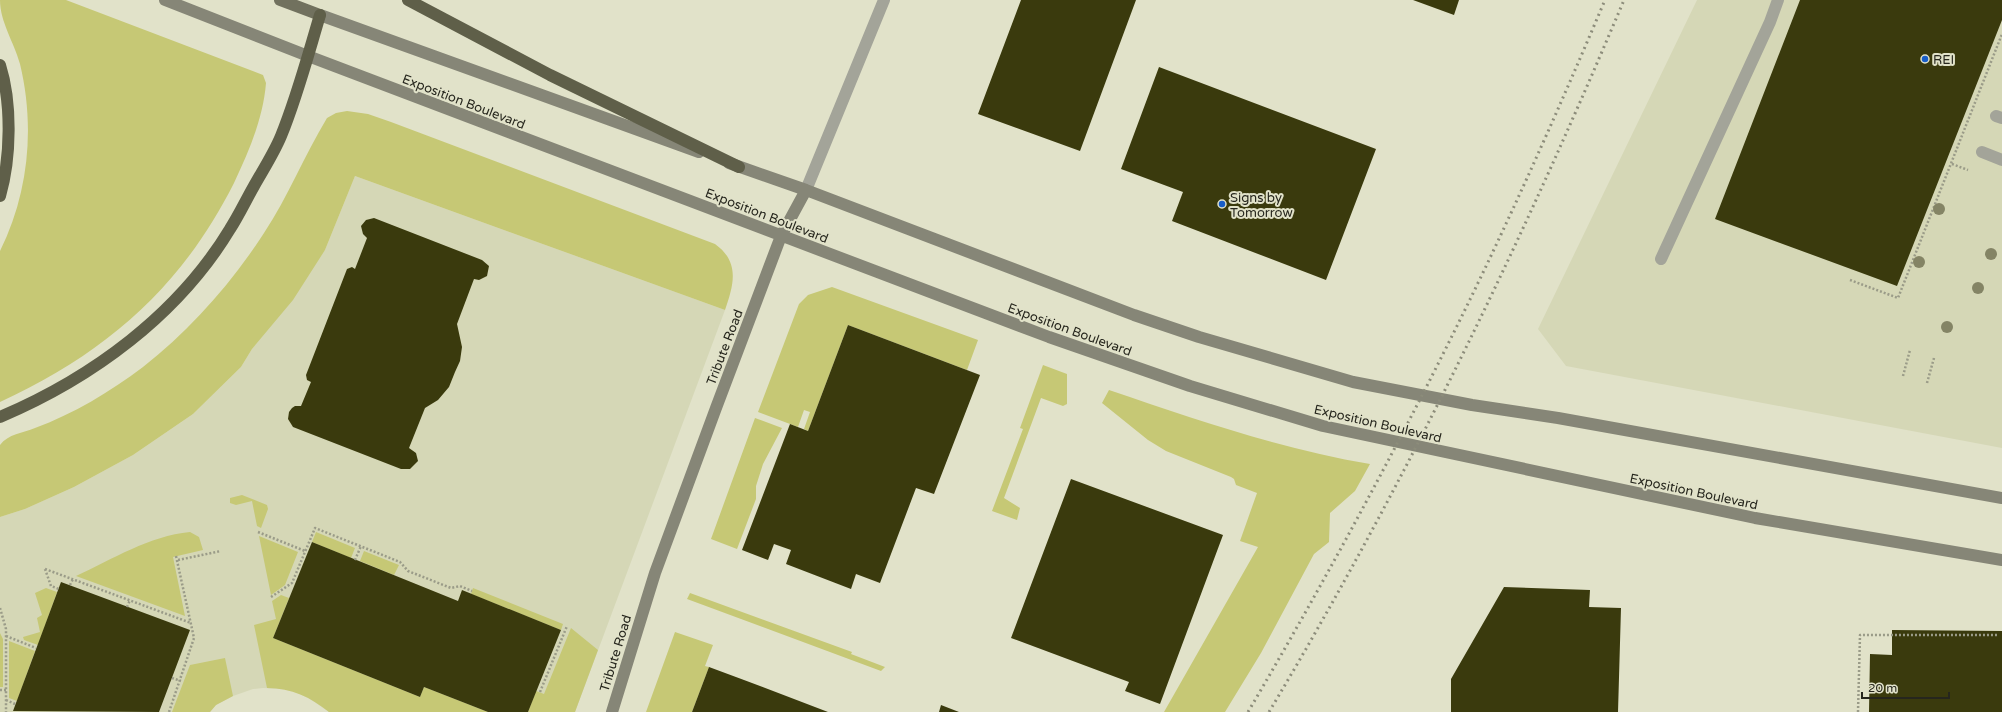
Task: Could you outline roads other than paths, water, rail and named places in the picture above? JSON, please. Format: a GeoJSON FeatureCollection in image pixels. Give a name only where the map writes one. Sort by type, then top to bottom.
{"type":"FeatureCollection","features":[{"type":"Feature","properties":{"kind":"highway"},"geometry":{"type":"LineString","coordinates":[[408,0],[550,75],[739,167]]}},
{"type":"Feature","properties":{"kind":"highway"},"geometry":{"type":"LineString","coordinates":[[0,417],[42,398],[85,374],[124,346],[166,309],[199,272],[230,230],[281,136],[320,15]]}},
{"type":"Feature","properties":{"kind":"highway"},"geometry":{"type":"LineString","coordinates":[[0,65],[4,77],[8,110],[8,151],[0,196]]}},
{"type":"Feature","properties":{"kind":"main road","name":"Exposition Boulevard"},"geometry":{"type":"LineString","coordinates":[[165,0],[781,236],[1149,373],[1322,426],[1755,518],[2002,560]]}},
{"type":"Feature","properties":{"kind":"main road"},"geometry":{"type":"LineString","coordinates":[[280,0],[806,190],[1134,315],[1206,339],[1353,382],[1472,405],[1558,418],[2002,498]]}},
{"type":"Feature","properties":{"kind":"main road","name":"Tribute Road"},"geometry":{"type":"LineString","coordinates":[[612,712],[655,573],[781,236],[806,190]]}},
{"type":"Feature","properties":{"kind":"street","name":"Tribute Road"},"geometry":{"type":"LineString","coordinates":[[806,190],[884,0]]}},
{"type":"Feature","properties":{"kind":"street"},"geometry":{"type":"LineString","coordinates":[[1661,259],[1770,22],[1778,0]]}},
{"type":"Feature","properties":{"kind":"street"},"geometry":{"type":"LineString","coordinates":[[1982,152],[2002,160]]}},
{"type":"Feature","properties":{"kind":"railway"},"geometry":{"type":"LineString","coordinates":[[1248,712],[1303,617],[1355,522],[1456,328],[1533,166],[1605,0]]}},
{"type":"Feature","properties":{"kind":"railway"},"geometry":{"type":"LineString","coordinates":[[1269,712],[1367,539],[1459,362],[1544,182],[1624,0]]}},
{"type":"Feature","properties":{"kind":"place","name":"REI"},"geometry":{"type":"Point","coordinates":[1925,59]}},
{"type":"Feature","properties":{"kind":"place","name":"Signs by Tomorrow"},"geometry":{"type":"Point","coordinates":[1222,204]}}]}
